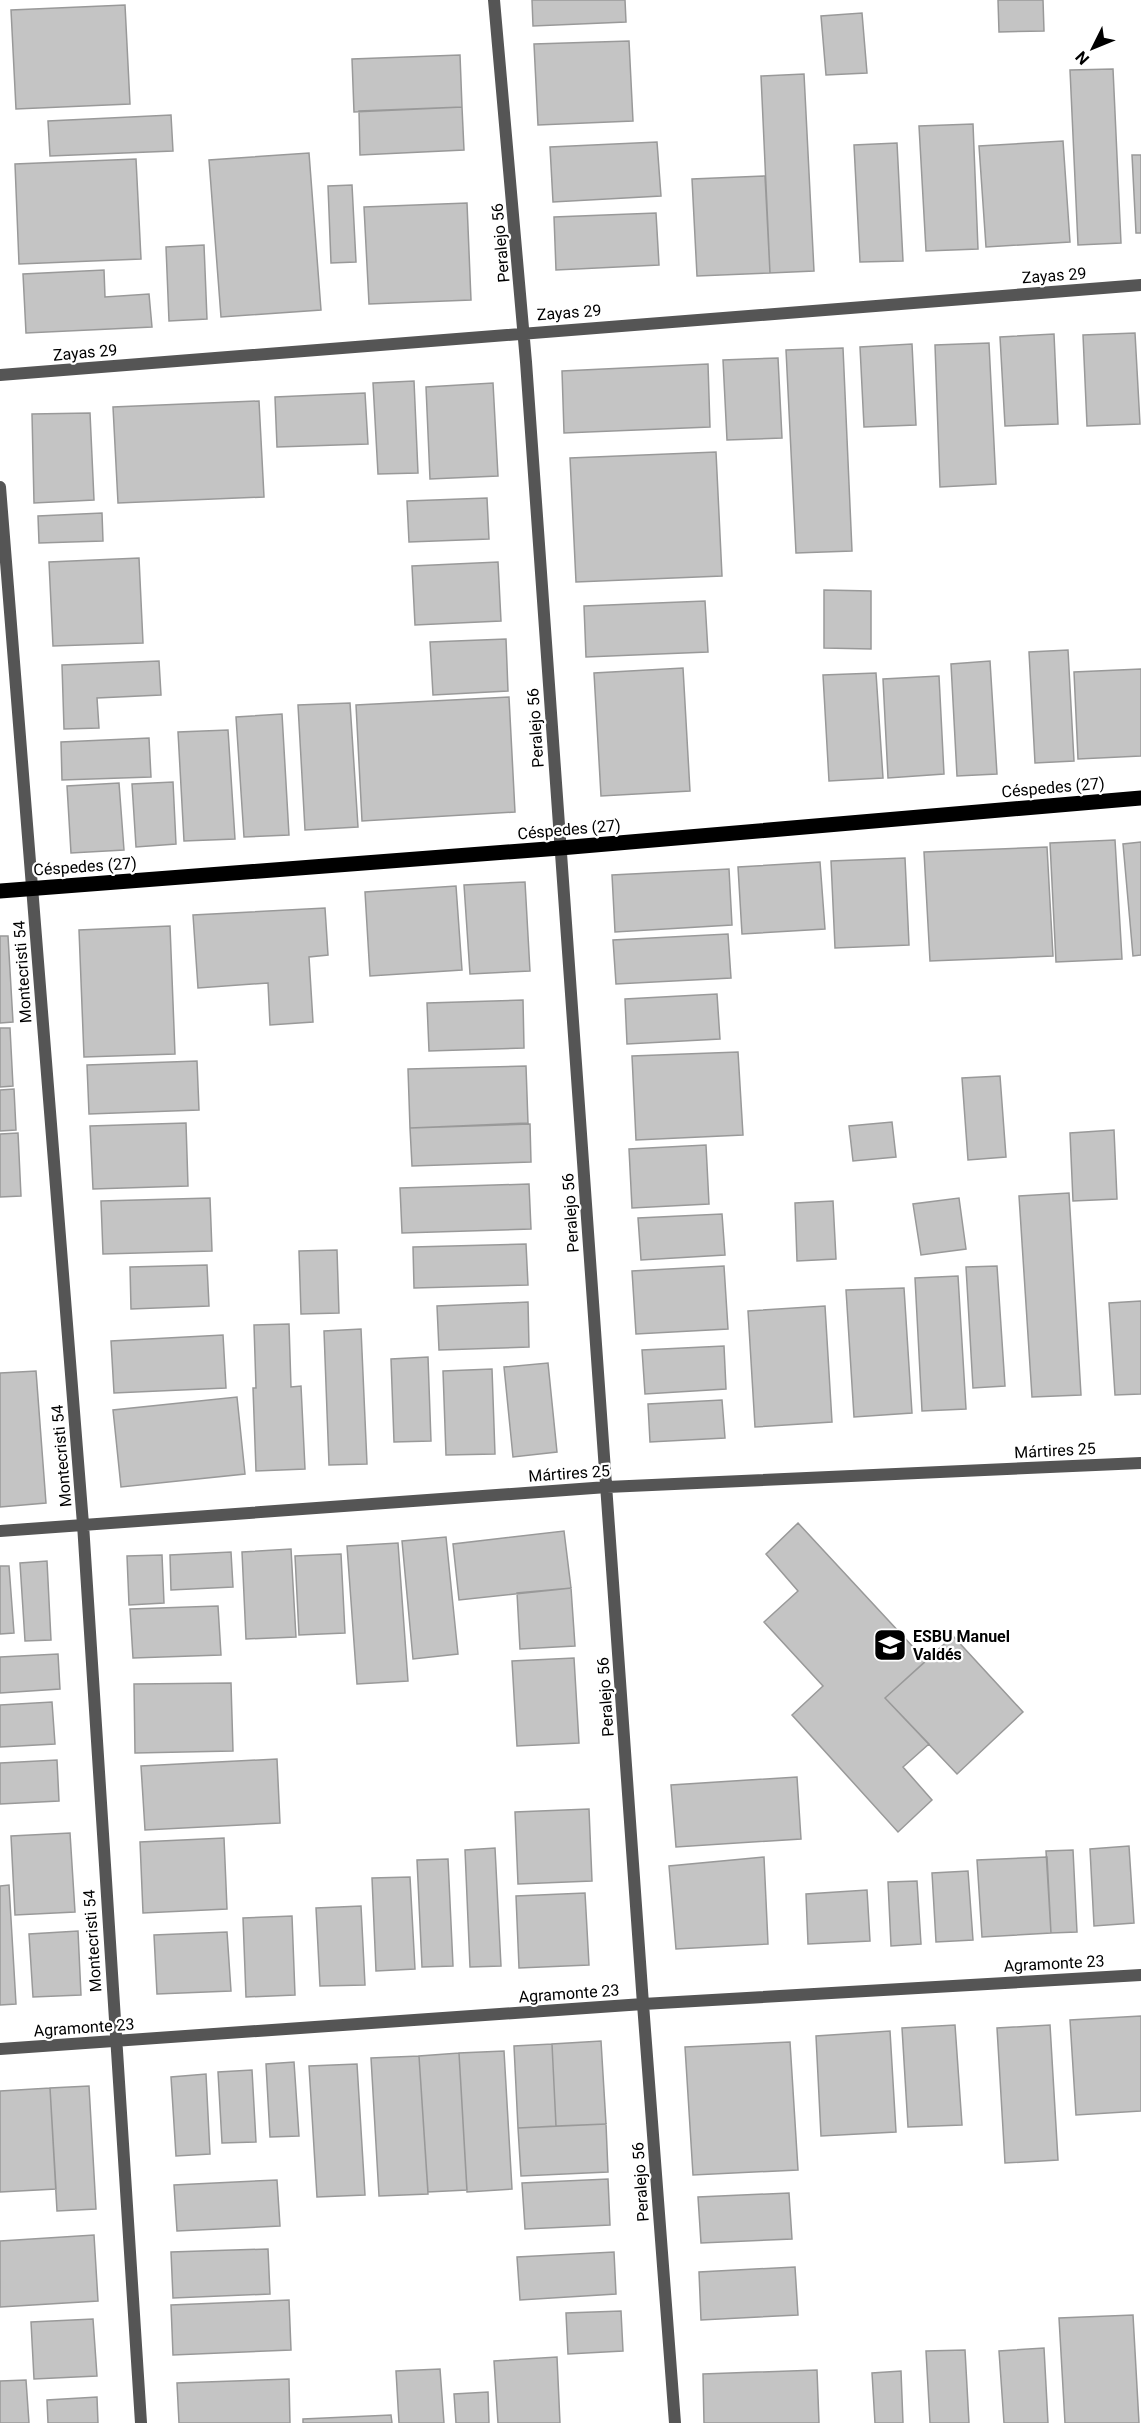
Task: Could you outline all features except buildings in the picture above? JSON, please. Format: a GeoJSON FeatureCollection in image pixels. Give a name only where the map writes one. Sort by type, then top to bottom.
{"type":"FeatureCollection","features":[{"type":"Feature","properties":{"kind":"main road","name":"Céspedes (27)"},"geometry":{"type":"LineString","coordinates":[[0,891],[560,848],[1141,798]]}},
{"type":"Feature","properties":{"kind":"street","name":"Peralejo 56"},"geometry":{"type":"LineString","coordinates":[[494,0],[524,333],[675,2423]]}},
{"type":"Feature","properties":{"kind":"street","name":"Zayas 29"},"geometry":{"type":"LineString","coordinates":[[0,375],[1141,285]]}},
{"type":"Feature","properties":{"kind":"street","name":"Montecristi 54"},"geometry":{"type":"LineString","coordinates":[[0,487],[83,1524],[141,2423]]}},
{"type":"Feature","properties":{"kind":"street","name":"Mártires 25"},"geometry":{"type":"LineString","coordinates":[[0,1531],[607,1487],[1141,1462]]}},
{"type":"Feature","properties":{"kind":"street","name":"Agramonte 23"},"geometry":{"type":"LineString","coordinates":[[0,2049],[643,2004],[1141,1975]]}},
{"type":"Feature","properties":{"kind":"place","name":"ESBU Manuel Valdés"},"geometry":{"type":"Point","coordinates":[890,1645]}}]}
